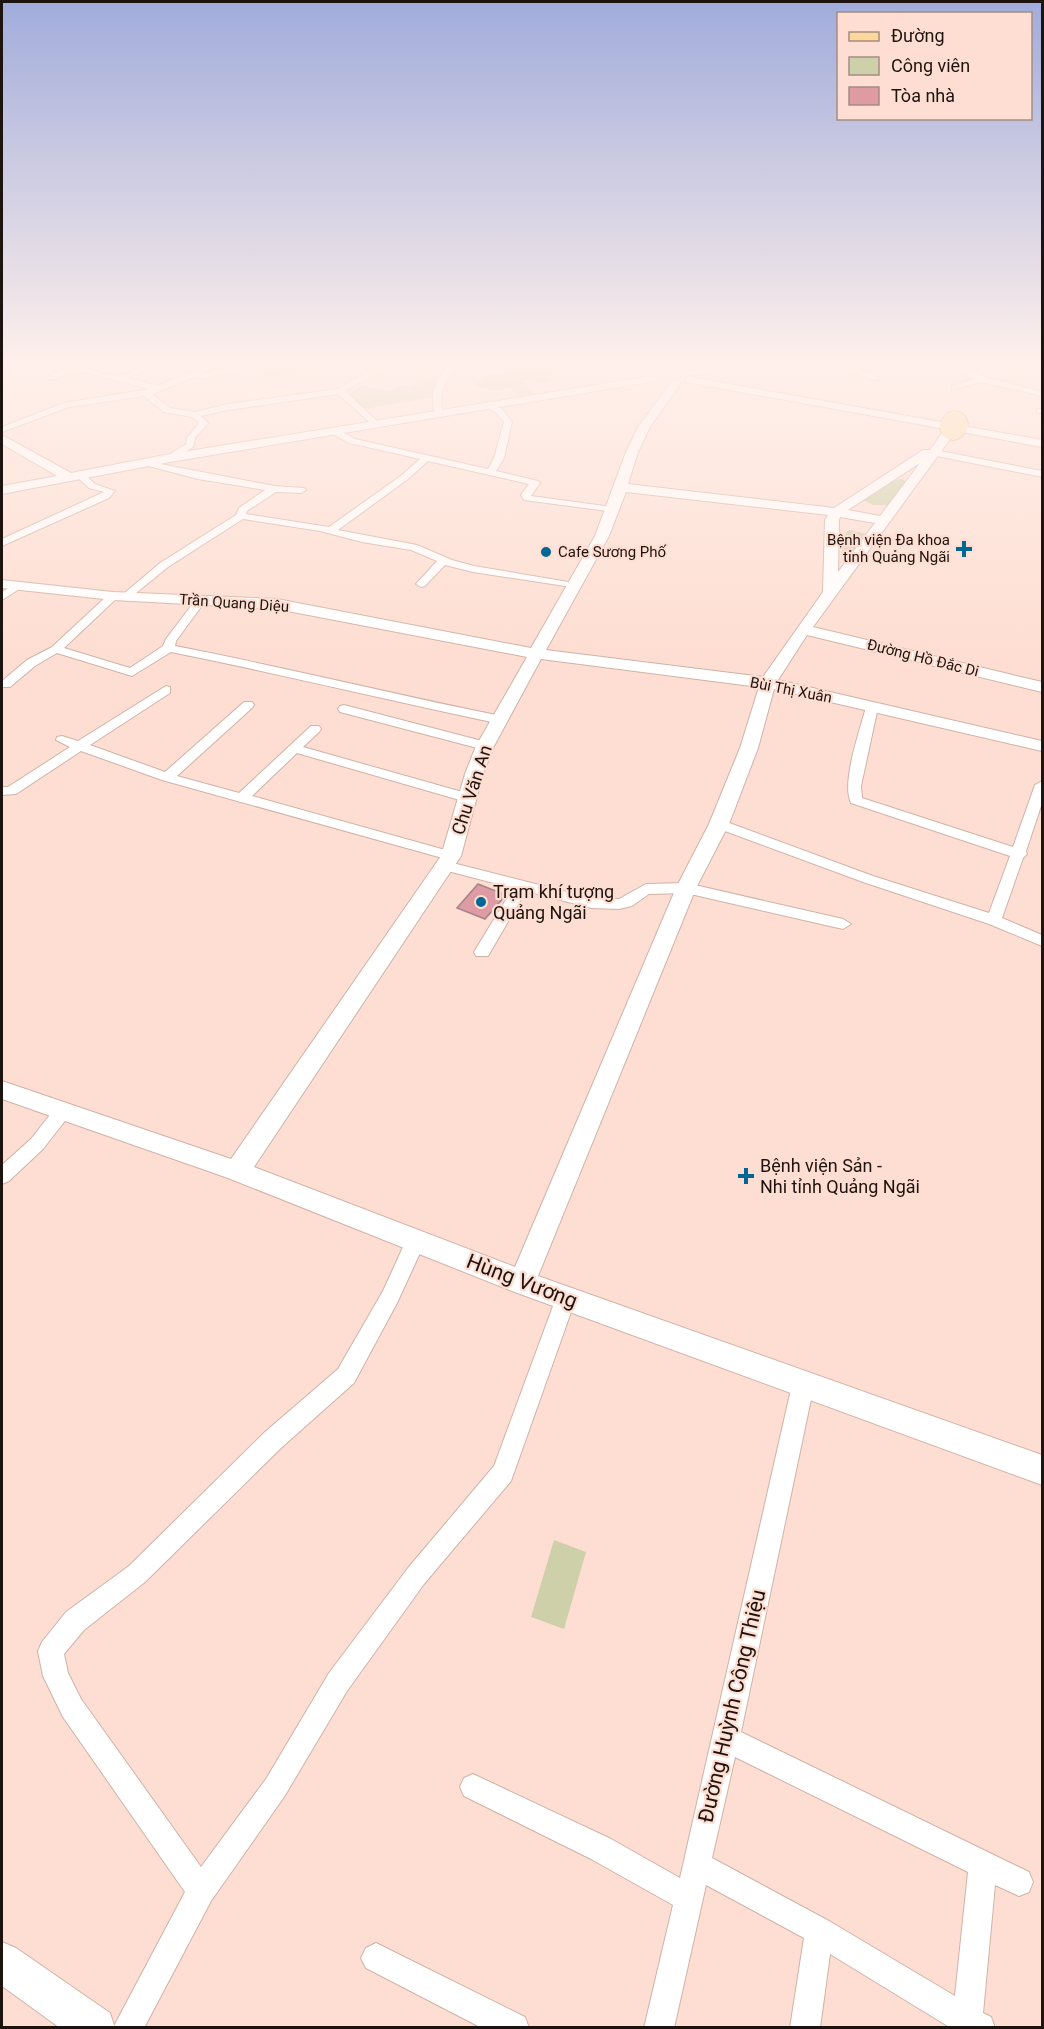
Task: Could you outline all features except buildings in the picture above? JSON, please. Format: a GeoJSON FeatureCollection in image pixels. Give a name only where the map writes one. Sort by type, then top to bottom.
{"type":"FeatureCollection","features":[{"type":"Feature","properties":{"kind":"street"},"geometry":{"type":"LineString","coordinates":[[2,543],[106,496],[110,491],[92,486],[46,462]]}},
{"type":"Feature","properties":{"kind":"street"},"geometry":{"type":"LineString","coordinates":[[2,490],[154,462]]}},
{"type":"Feature","properties":{"kind":"street"},"geometry":{"type":"LineString","coordinates":[[331,530],[405,477],[422,462]]}},
{"type":"Feature","properties":{"kind":"street"},"geometry":{"type":"LineString","coordinates":[[442,462],[536,483],[526,495],[527,498],[617,497],[834,516],[882,525]]}},
{"type":"Feature","properties":{"kind":"street"},"geometry":{"type":"LineString","coordinates":[[490,473],[497,462]]}},
{"type":"Feature","properties":{"kind":"street","name":"Chu Văn An"},"geometry":{"type":"LineString","coordinates":[[237,1171],[448,861],[485,746],[602,536],[629,462]]}},
{"type":"Feature","properties":{"kind":"street"},"geometry":{"type":"LineString","coordinates":[[834,516],[897,471],[914,462]]}},
{"type":"Feature","properties":{"kind":"street"},"geometry":{"type":"LineString","coordinates":[[522,1282],[686,888],[719,824],[749,748],[768,683],[803,629],[927,462]]}},
{"type":"Feature","properties":{"kind":"street"},"geometry":{"type":"LineString","coordinates":[[988,462],[1042,474]]}},
{"type":"Feature","properties":{"kind":"street"},"geometry":{"type":"LineString","coordinates":[[148,463],[198,476],[274,489],[302,490]]}},
{"type":"Feature","properties":{"kind":"street"},"geometry":{"type":"LineString","coordinates":[[897,471],[916,475]]}},
{"type":"Feature","properties":{"kind":"street"},"geometry":{"type":"LineString","coordinates":[[241,516],[242,510],[274,489]]}},
{"type":"Feature","properties":{"kind":"street"},"geometry":{"type":"LineString","coordinates":[[6,684],[31,663],[56,649],[119,596],[241,516],[331,530],[362,539],[413,547],[473,569],[574,586]]}},
{"type":"Feature","properties":{"kind":"street"},"geometry":{"type":"LineString","coordinates":[[830,594],[834,516]]}},
{"type":"Feature","properties":{"kind":"street"},"geometry":{"type":"LineString","coordinates":[[421,584],[444,560]]}},
{"type":"Feature","properties":{"kind":"street"},"geometry":{"type":"LineString","coordinates":[[2,597],[9,585]]}},
{"type":"Feature","properties":{"kind":"street","name":"Trần Quang Diệu"},"geometry":{"type":"LineString","coordinates":[[9,585],[119,596],[277,604],[536,654]]}},
{"type":"Feature","properties":{"kind":"street"},"geometry":{"type":"LineString","coordinates":[[169,648],[170,642],[201,600]]}},
{"type":"Feature","properties":{"kind":"street","name":"Đường Hồ Đắc Di"},"geometry":{"type":"LineString","coordinates":[[803,629],[1042,687]]}},
{"type":"Feature","properties":{"kind":"street"},"geometry":{"type":"LineString","coordinates":[[56,649],[112,668],[132,672],[169,648],[287,671],[391,697],[501,720]]}},
{"type":"Feature","properties":{"kind":"street","name":"Bùi Thị Xuân"},"geometry":{"type":"LineString","coordinates":[[536,654],[768,683],[1042,746]]}},
{"type":"Feature","properties":{"kind":"street"},"geometry":{"type":"LineString","coordinates":[[2,791],[11,790],[166,690]]}},
{"type":"Feature","properties":{"kind":"street"},"geometry":{"type":"LineString","coordinates":[[167,777],[248,705]]}},
{"type":"Feature","properties":{"kind":"street"},"geometry":{"type":"LineString","coordinates":[[872,707],[854,786],[856,800],[1020,854]]}},
{"type":"Feature","properties":{"kind":"street"},"geometry":{"type":"LineString","coordinates":[[344,709],[485,746]]}},
{"type":"Feature","properties":{"kind":"street"},"geometry":{"type":"LineString","coordinates":[[243,797],[315,729]]}},
{"type":"Feature","properties":{"kind":"street"},"geometry":{"type":"LineString","coordinates":[[62,740],[167,777],[243,797],[448,861],[521,887],[608,905],[627,902],[646,889],[686,888],[843,924]]}},
{"type":"Feature","properties":{"kind":"street"},"geometry":{"type":"LineString","coordinates":[[295,749],[468,798]]}},
{"type":"Feature","properties":{"kind":"street"},"geometry":{"type":"LineString","coordinates":[[994,920],[1020,854],[1042,786]]}},
{"type":"Feature","properties":{"kind":"street"},"geometry":{"type":"LineString","coordinates":[[719,824],[868,879],[994,920],[1042,941]]}},
{"type":"Feature","properties":{"kind":"street"},"geometry":{"type":"LineString","coordinates":[[482,952],[521,887]]}},
{"type":"Feature","properties":{"kind":"street","name":"Hùng Vương"},"geometry":{"type":"LineString","coordinates":[[2,1090],[237,1171],[522,1282],[1042,1470]]}},
{"type":"Feature","properties":{"kind":"street"},"geometry":{"type":"LineString","coordinates":[[2,1176],[37,1144],[62,1112]]}},
{"type":"Feature","properties":{"kind":"street"},"geometry":{"type":"LineString","coordinates":[[201,1891],[72,1708],[56,1676],[51,1651],[75,1621],[137,1574],[273,1440],[346,1376],[390,1297],[416,1240]]}},
{"type":"Feature","properties":{"kind":"street"},"geometry":{"type":"LineString","coordinates":[[128,2028],[201,1891],[275,1788],[338,1682],[416,1576],[503,1473],[566,1298]]}},
{"type":"Feature","properties":{"kind":"street","name":"Đường Huỳnh Công Thiệu"},"geometry":{"type":"LineString","coordinates":[[659,2028],[726,1739],[803,1385]]}},
{"type":"Feature","properties":{"kind":"street"},"geometry":{"type":"LineString","coordinates":[[726,1739],[1019,1882]]}},
{"type":"Feature","properties":{"kind":"street"},"geometry":{"type":"LineString","coordinates":[[473,1787],[601,1849],[690,1899]]}},
{"type":"Feature","properties":{"kind":"street"},"geometry":{"type":"LineString","coordinates":[[697,1865],[819,1931],[974,2024],[983,1865]]}},
{"type":"Feature","properties":{"kind":"street"},"geometry":{"type":"LineString","coordinates":[[805,2028],[819,1931]]}},
{"type":"Feature","properties":{"kind":"street"},"geometry":{"type":"LineString","coordinates":[[376,1958],[514,2028]]}},
{"type":"Feature","properties":{"kind":"street"},"geometry":{"type":"LineString","coordinates":[[2,1962],[95,2028]]}},
{"type":"Feature","properties":{"kind":"green space"},"geometry":{"type":"Polygon","coordinates":[[[902,479],[907,482],[889,505],[873,505],[864,500],[896,480],[902,479]]]}},
{"type":"Feature","properties":{"kind":"green space"},"geometry":{"type":"Polygon","coordinates":[[[849,530],[867,534],[852,553],[842,551],[845,533],[849,530]]]}},
{"type":"Feature","properties":{"kind":"green space"},"geometry":{"type":"Polygon","coordinates":[[[554,1540],[586,1552],[564,1629],[531,1617],[554,1540]]]}},
{"type":"Feature","properties":{"kind":"place","name":"Bệnh viện Đa khoa tỉnh Quảng Ngãi"},"geometry":{"type":"Point","coordinates":[964,549]}},
{"type":"Feature","properties":{"kind":"place","name":"Cafe Sương Phố"},"geometry":{"type":"Point","coordinates":[546,552]}},
{"type":"Feature","properties":{"kind":"place","name":"Trạm khí tượng Quảng Ngãi"},"geometry":{"type":"Point","coordinates":[481,902]}},
{"type":"Feature","properties":{"kind":"place","name":"Bệnh viện Sản - Nhi tỉnh Quảng Ngãi"},"geometry":{"type":"Point","coordinates":[746,1176]}}]}
